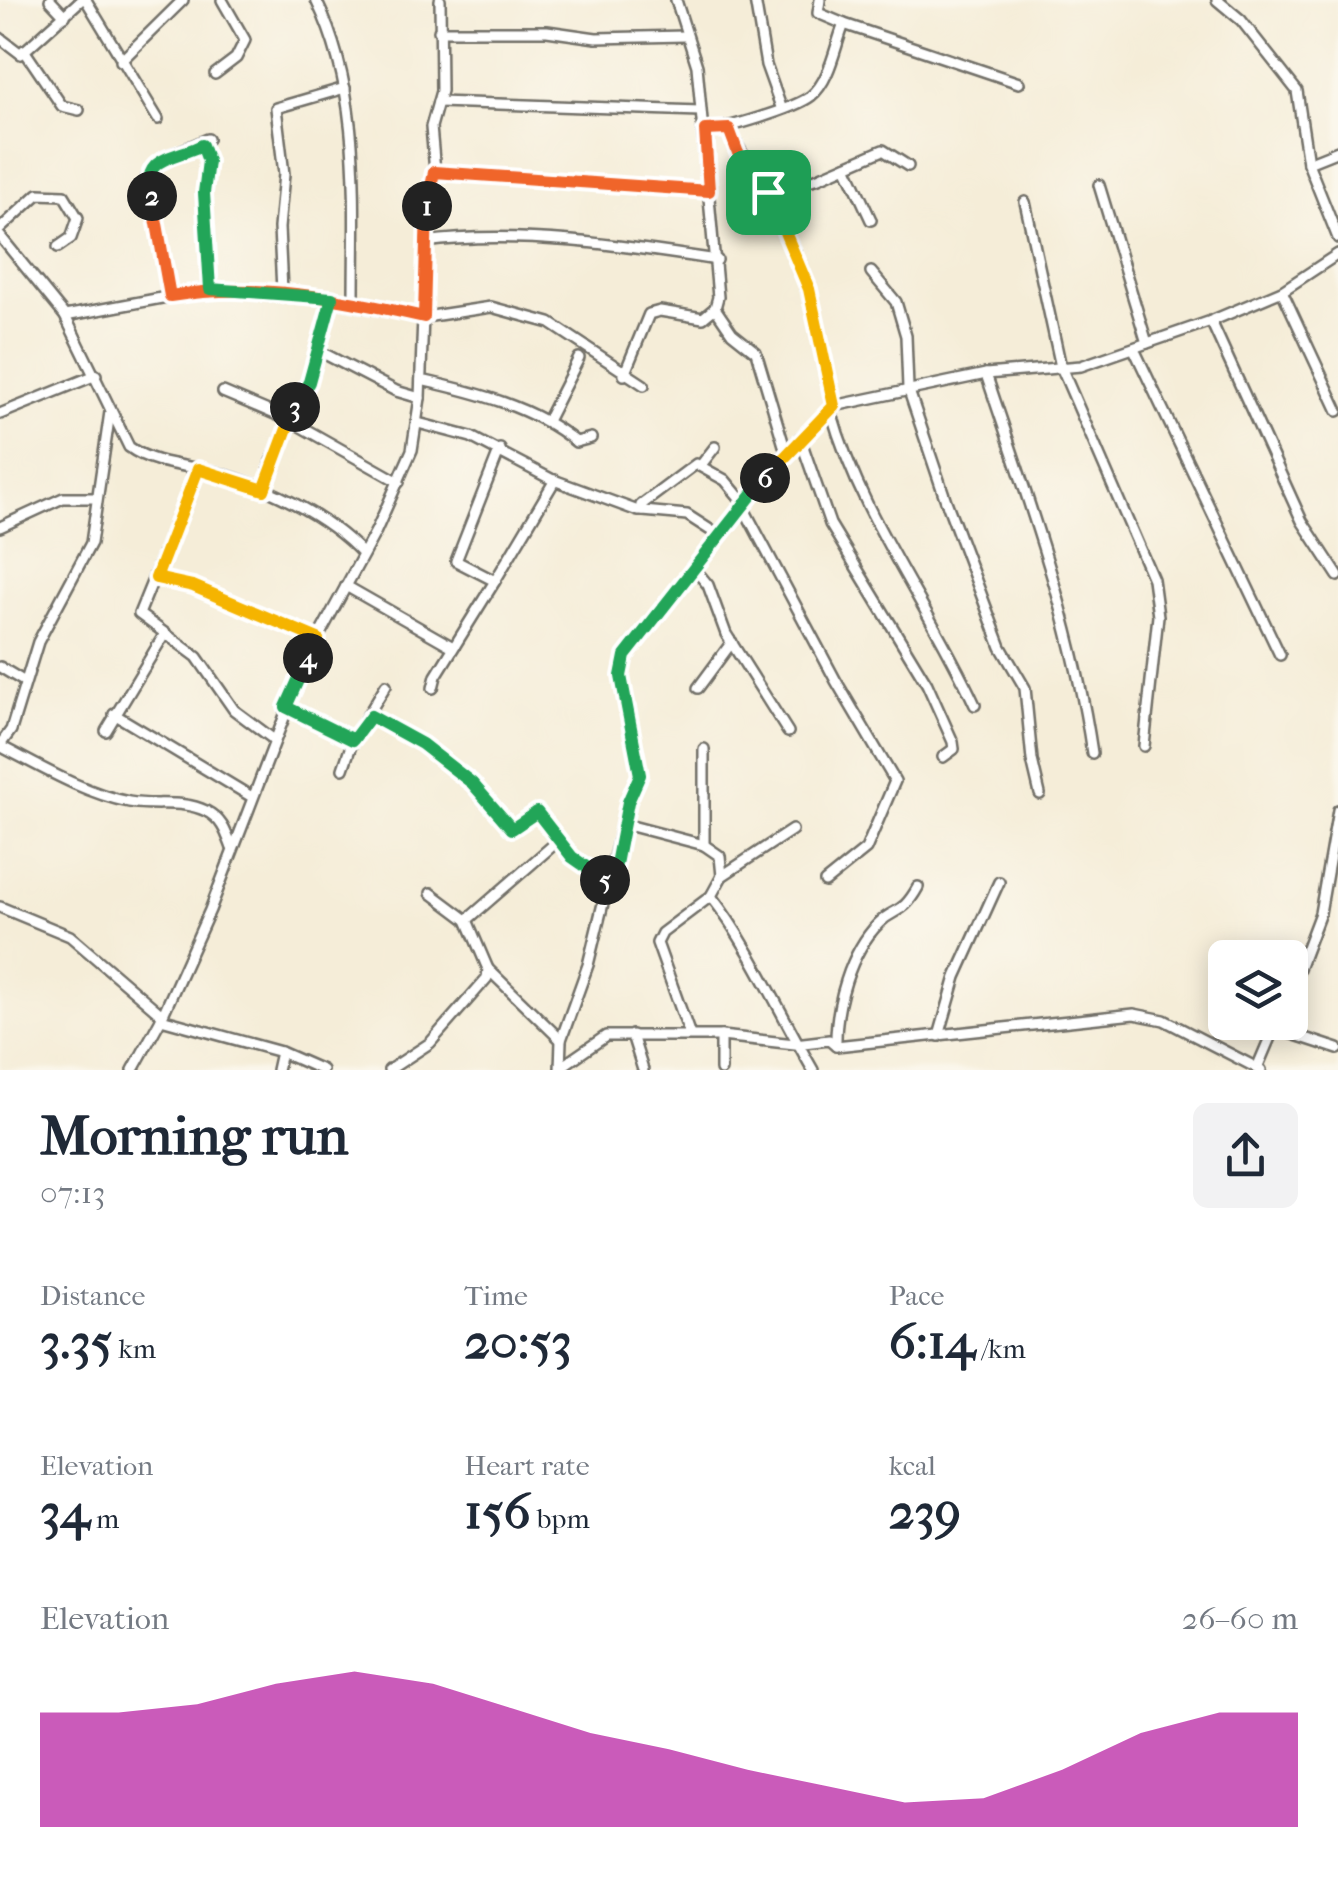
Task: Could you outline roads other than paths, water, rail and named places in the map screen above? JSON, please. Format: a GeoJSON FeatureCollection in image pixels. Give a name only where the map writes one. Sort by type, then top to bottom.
{"type":"FeatureCollection","features":[{"type":"Feature","properties":{"kind":"street"},"geometry":{"type":"LineString","coordinates":[[50,0],[65,16]]}},
{"type":"Feature","properties":{"kind":"street"},"geometry":{"type":"LineString","coordinates":[[0,38],[18,54],[84,0],[158,119]]}},
{"type":"Feature","properties":{"kind":"street"},"geometry":{"type":"LineString","coordinates":[[121,61],[183,0]]}},
{"type":"Feature","properties":{"kind":"street"},"geometry":{"type":"LineString","coordinates":[[215,74],[236,58],[245,40],[222,0]]}},
{"type":"Feature","properties":{"kind":"street"},"geometry":{"type":"LineString","coordinates":[[316,0],[344,88],[356,200],[354,301]]}},
{"type":"Feature","properties":{"kind":"street"},"geometry":{"type":"LineString","coordinates":[[133,1070],[162,1017],[210,910],[286,707],[399,482],[418,423],[426,242],[434,172],[431,127],[438,102],[440,0]]}},
{"type":"Feature","properties":{"kind":"street"},"geometry":{"type":"LineString","coordinates":[[676,0],[696,66],[705,130],[717,260],[716,308],[732,333],[756,352],[786,452]]}},
{"type":"Feature","properties":{"kind":"street"},"geometry":{"type":"LineString","coordinates":[[755,0],[766,65],[781,108]]}},
{"type":"Feature","properties":{"kind":"street"},"geometry":{"type":"LineString","coordinates":[[820,0],[818,13],[844,24],[1019,84]]}},
{"type":"Feature","properties":{"kind":"street"},"geometry":{"type":"LineString","coordinates":[[1217,0],[1240,20],[1297,92],[1308,163],[1338,238]]}},
{"type":"Feature","properties":{"kind":"street"},"geometry":{"type":"LineString","coordinates":[[705,130],[729,129],[811,96],[828,71],[844,24]]}},
{"type":"Feature","properties":{"kind":"street"},"geometry":{"type":"LineString","coordinates":[[439,31],[546,31],[596,38],[685,36]]}},
{"type":"Feature","properties":{"kind":"street"},"geometry":{"type":"LineString","coordinates":[[24,50],[62,106],[79,110]]}},
{"type":"Feature","properties":{"kind":"street"},"geometry":{"type":"LineString","coordinates":[[282,291],[279,228],[284,174],[276,108],[344,88]]}},
{"type":"Feature","properties":{"kind":"street"},"geometry":{"type":"LineString","coordinates":[[438,102],[700,111]]}},
{"type":"Feature","properties":{"kind":"street"},"geometry":{"type":"LineString","coordinates":[[729,129],[738,153],[768,192],[809,289],[844,458],[866,507],[946,643],[975,705]]}},
{"type":"Feature","properties":{"kind":"street"},"geometry":{"type":"LineString","coordinates":[[170,296],[147,177],[164,158],[205,142],[210,289]]}},
{"type":"Feature","properties":{"kind":"street"},"geometry":{"type":"LineString","coordinates":[[768,192],[883,150],[908,166]]}},
{"type":"Feature","properties":{"kind":"street"},"geometry":{"type":"LineString","coordinates":[[1308,163],[1338,151]]}},
{"type":"Feature","properties":{"kind":"street"},"geometry":{"type":"LineString","coordinates":[[846,166],[871,220]]}},
{"type":"Feature","properties":{"kind":"street"},"geometry":{"type":"LineString","coordinates":[[434,172],[709,191]]}},
{"type":"Feature","properties":{"kind":"street"},"geometry":{"type":"LineString","coordinates":[[1099,185],[1148,344]]}},
{"type":"Feature","properties":{"kind":"street"},"geometry":{"type":"LineString","coordinates":[[58,246],[71,238],[78,218],[64,196],[51,192],[27,202],[0,232],[66,316],[128,447],[142,456],[264,490],[350,540],[363,554]]}},
{"type":"Feature","properties":{"kind":"street"},"geometry":{"type":"LineString","coordinates":[[1025,202],[1061,367],[1154,579],[1158,616],[1144,746]]}},
{"type":"Feature","properties":{"kind":"street"},"geometry":{"type":"LineString","coordinates":[[426,242],[458,237],[562,243],[717,260]]}},
{"type":"Feature","properties":{"kind":"street"},"geometry":{"type":"LineString","coordinates":[[561,1068],[561,1040],[612,885],[624,824],[640,775],[623,690],[622,665],[632,643],[786,452],[833,408],[908,388],[986,374],[1081,366],[1211,321],[1282,290],[1338,254]]}},
{"type":"Feature","properties":{"kind":"street"},"geometry":{"type":"LineString","coordinates":[[871,272],[896,302],[906,336],[908,388],[1000,647],[1026,688],[1032,760],[1040,794]]}},
{"type":"Feature","properties":{"kind":"street"},"geometry":{"type":"LineString","coordinates":[[66,316],[210,289],[282,291],[354,301],[424,317],[480,307],[537,318],[644,385]]}},
{"type":"Feature","properties":{"kind":"street"},"geometry":{"type":"LineString","coordinates":[[1282,290],[1338,411]]}},
{"type":"Feature","properties":{"kind":"street"},"geometry":{"type":"LineString","coordinates":[[264,490],[319,351],[332,298]]}},
{"type":"Feature","properties":{"kind":"street"},"geometry":{"type":"LineString","coordinates":[[624,374],[649,314],[660,311],[702,318],[716,308]]}},
{"type":"Feature","properties":{"kind":"street"},"geometry":{"type":"LineString","coordinates":[[1211,321],[1302,521],[1338,576]]}},
{"type":"Feature","properties":{"kind":"street"},"geometry":{"type":"LineString","coordinates":[[1134,349],[1280,655]]}},
{"type":"Feature","properties":{"kind":"street"},"geometry":{"type":"LineString","coordinates":[[319,351],[396,391],[420,398]]}},
{"type":"Feature","properties":{"kind":"street"},"geometry":{"type":"LineString","coordinates":[[548,422],[579,358]]}},
{"type":"Feature","properties":{"kind":"street"},"geometry":{"type":"LineString","coordinates":[[986,374],[1065,611],[1086,702],[1092,754]]}},
{"type":"Feature","properties":{"kind":"street"},"geometry":{"type":"LineString","coordinates":[[0,414],[96,375]]}},
{"type":"Feature","properties":{"kind":"street"},"geometry":{"type":"LineString","coordinates":[[420,380],[466,390],[548,422],[564,429],[576,442],[591,438]]}},
{"type":"Feature","properties":{"kind":"street"},"geometry":{"type":"LineString","coordinates":[[223,392],[289,420],[399,482]]}},
{"type":"Feature","properties":{"kind":"street"},"geometry":{"type":"LineString","coordinates":[[110,412],[106,449],[98,467],[91,543],[38,642],[11,730],[0,745],[80,786],[129,802],[190,805],[208,812],[222,822],[232,848]]}},
{"type":"Feature","properties":{"kind":"street"},"geometry":{"type":"LineString","coordinates":[[418,423],[500,449],[555,480],[643,511],[687,515],[718,535]]}},
{"type":"Feature","properties":{"kind":"street"},"geometry":{"type":"LineString","coordinates":[[800,438],[830,524],[926,684],[953,742],[954,749],[943,757]]}},
{"type":"Feature","properties":{"kind":"street"},"geometry":{"type":"LineString","coordinates":[[701,465],[715,446]]}},
{"type":"Feature","properties":{"kind":"street"},"geometry":{"type":"LineString","coordinates":[[106,449],[128,447]]}},
{"type":"Feature","properties":{"kind":"street"},"geometry":{"type":"LineString","coordinates":[[495,581],[456,561],[454,555],[500,449]]}},
{"type":"Feature","properties":{"kind":"street"},"geometry":{"type":"LineString","coordinates":[[643,511],[642,505],[649,495],[690,466],[701,465],[725,480],[743,504],[895,782],[866,849],[826,882]]}},
{"type":"Feature","properties":{"kind":"street"},"geometry":{"type":"LineString","coordinates":[[198,469],[139,614],[197,657],[234,710],[274,740]]}},
{"type":"Feature","properties":{"kind":"street"},"geometry":{"type":"LineString","coordinates":[[433,688],[453,647],[555,480]]}},
{"type":"Feature","properties":{"kind":"street"},"geometry":{"type":"LineString","coordinates":[[0,526],[49,502],[96,498]]}},
{"type":"Feature","properties":{"kind":"street"},"geometry":{"type":"LineString","coordinates":[[693,567],[708,585],[732,642],[788,732]]}},
{"type":"Feature","properties":{"kind":"street"},"geometry":{"type":"LineString","coordinates":[[156,578],[193,586],[318,639]]}},
{"type":"Feature","properties":{"kind":"street"},"geometry":{"type":"LineString","coordinates":[[346,586],[453,647]]}},
{"type":"Feature","properties":{"kind":"street"},"geometry":{"type":"LineString","coordinates":[[106,731],[164,635]]}},
{"type":"Feature","properties":{"kind":"street"},"geometry":{"type":"LineString","coordinates":[[698,688],[732,642]]}},
{"type":"Feature","properties":{"kind":"street"},"geometry":{"type":"LineString","coordinates":[[0,668],[25,682]]}},
{"type":"Feature","properties":{"kind":"street"},"geometry":{"type":"LineString","coordinates":[[343,769],[353,740],[371,716],[386,685]]}},
{"type":"Feature","properties":{"kind":"street"},"geometry":{"type":"LineString","coordinates":[[286,707],[353,740]]}},
{"type":"Feature","properties":{"kind":"street"},"geometry":{"type":"LineString","coordinates":[[114,714],[252,797]]}},
{"type":"Feature","properties":{"kind":"street"},"geometry":{"type":"LineString","coordinates":[[371,716],[422,744],[472,783],[512,829],[537,812],[572,857],[612,885]]}},
{"type":"Feature","properties":{"kind":"street"},"geometry":{"type":"LineString","coordinates":[[704,748],[704,845]]}},
{"type":"Feature","properties":{"kind":"street"},"geometry":{"type":"LineString","coordinates":[[1308,944],[1320,912],[1338,810]]}},
{"type":"Feature","properties":{"kind":"street"},"geometry":{"type":"LineString","coordinates":[[624,824],[704,845],[720,856],[722,876]]}},
{"type":"Feature","properties":{"kind":"street"},"geometry":{"type":"LineString","coordinates":[[690,1034],[657,943],[662,933],[711,896],[722,876],[792,830]]}},
{"type":"Feature","properties":{"kind":"street"},"geometry":{"type":"LineString","coordinates":[[467,920],[558,840]]}},
{"type":"Feature","properties":{"kind":"street"},"geometry":{"type":"LineString","coordinates":[[939,1036],[956,977],[998,882]]}},
{"type":"Feature","properties":{"kind":"street"},"geometry":{"type":"LineString","coordinates":[[836,1046],[835,1021],[842,991],[869,937],[880,921],[900,913],[918,887]]}},
{"type":"Feature","properties":{"kind":"street"},"geometry":{"type":"LineString","coordinates":[[431,893],[467,920],[488,969],[561,1040]]}},
{"type":"Feature","properties":{"kind":"street"},"geometry":{"type":"LineString","coordinates":[[711,896],[742,936],[795,1044],[814,1070]]}},
{"type":"Feature","properties":{"kind":"street"},"geometry":{"type":"LineString","coordinates":[[0,907],[70,936],[162,1017],[280,1052],[322,1070]]}},
{"type":"Feature","properties":{"kind":"street"},"geometry":{"type":"LineString","coordinates":[[388,1070],[430,1042],[486,978],[488,969]]}},
{"type":"Feature","properties":{"kind":"street"},"geometry":{"type":"LineString","coordinates":[[561,1068],[606,1036],[690,1034],[795,1044],[829,1040],[836,1046],[1134,1014],[1164,1020],[1259,1069],[1270,1040]]}},
{"type":"Feature","properties":{"kind":"street"},"geometry":{"type":"LineString","coordinates":[[632,1035],[643,1070]]}},
{"type":"Feature","properties":{"kind":"street"},"geometry":{"type":"LineString","coordinates":[[721,1036],[721,1070]]}},
{"type":"Feature","properties":{"kind":"street"},"geometry":{"type":"LineString","coordinates":[[1308,1038],[1338,1049]]}},
{"type":"Feature","properties":{"kind":"street"},"geometry":{"type":"LineString","coordinates":[[276,1070],[280,1052]]}}]}
